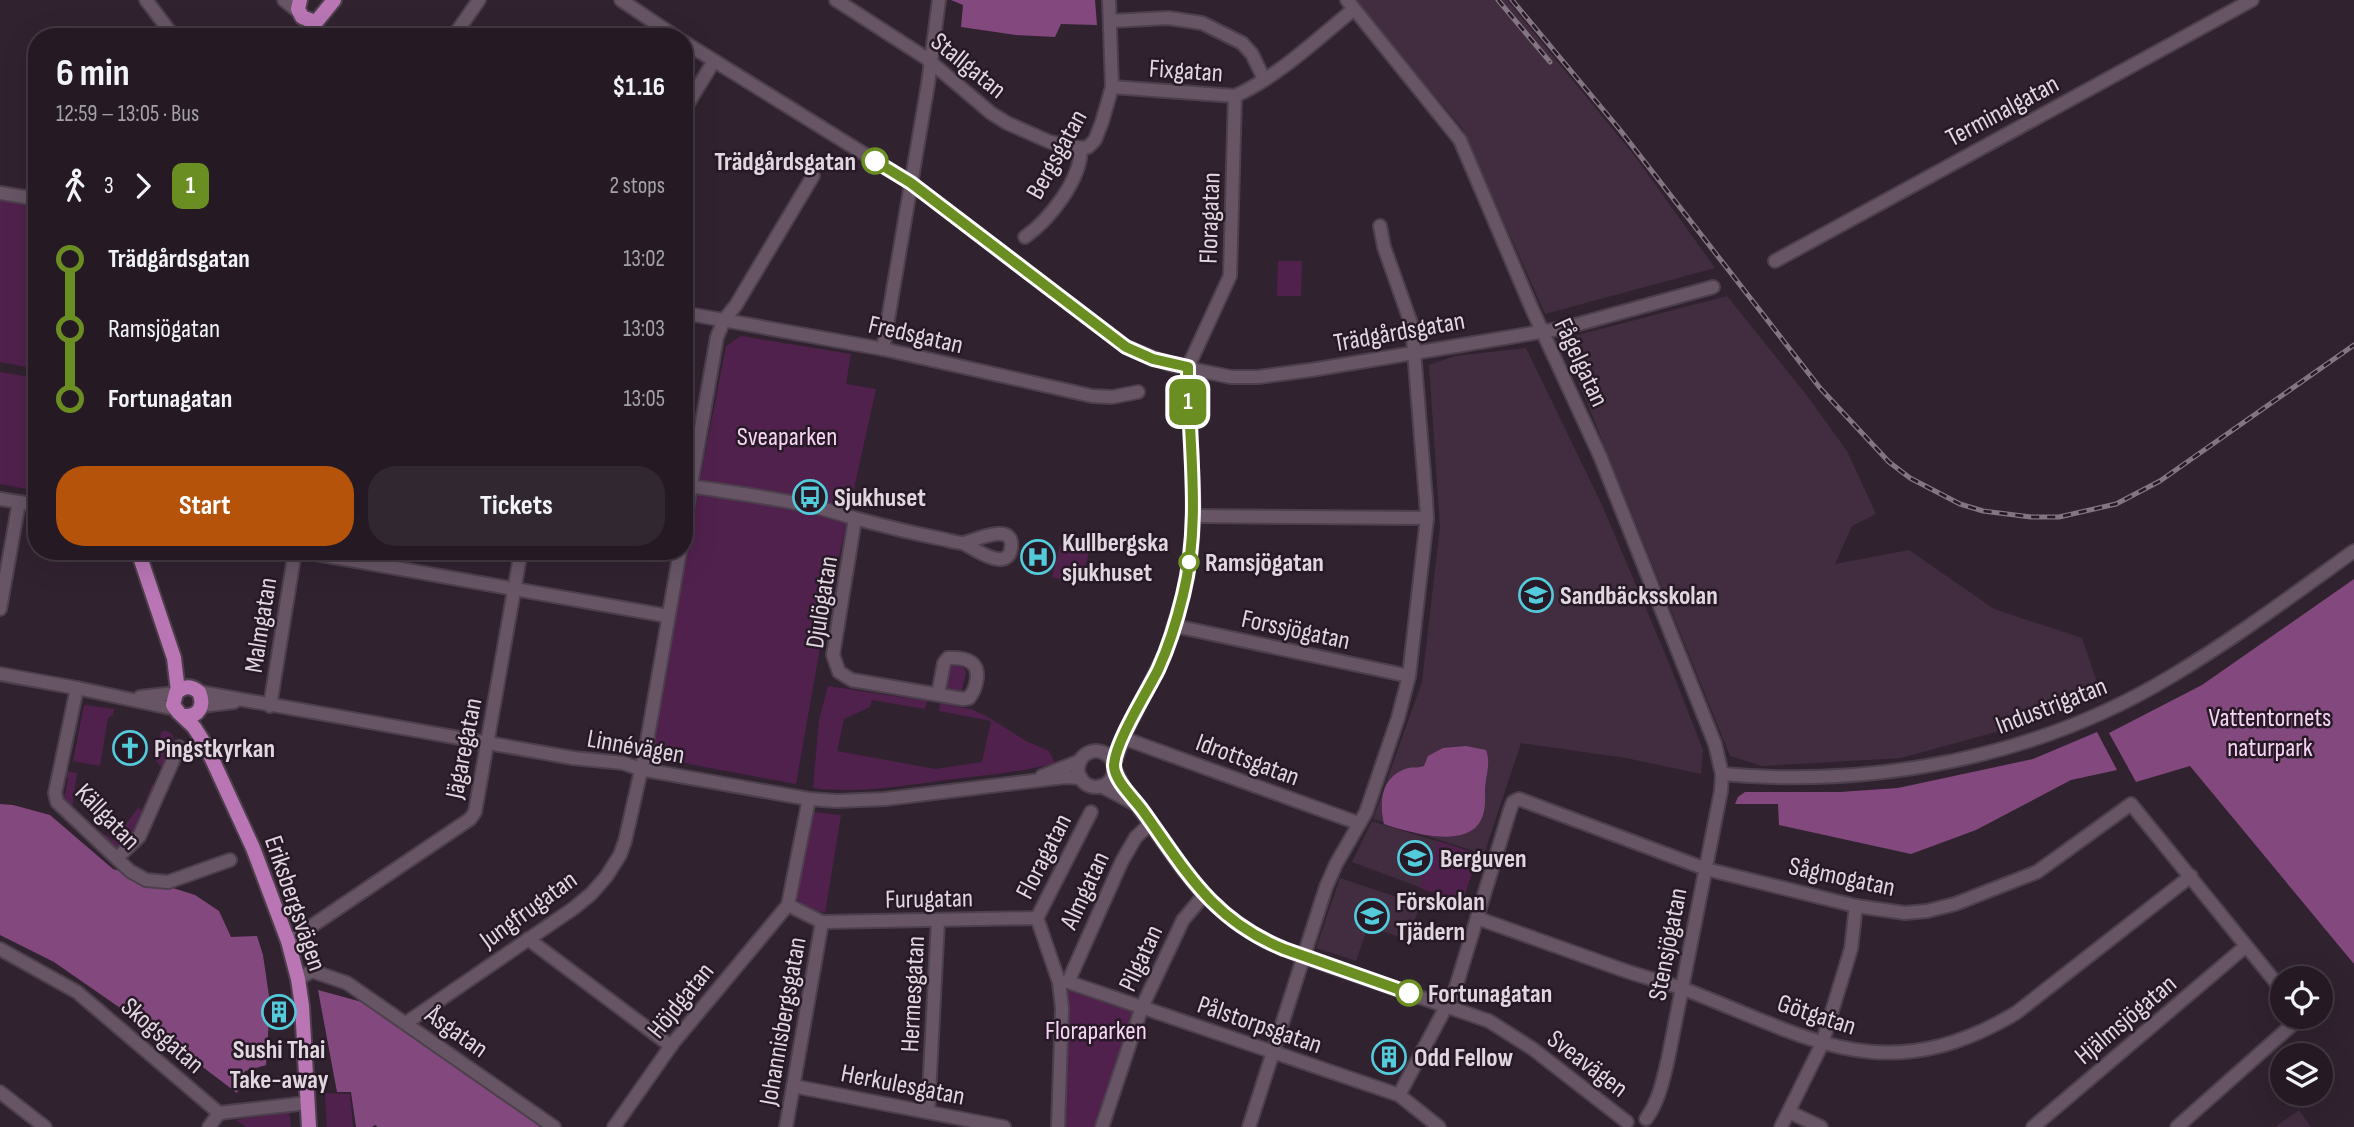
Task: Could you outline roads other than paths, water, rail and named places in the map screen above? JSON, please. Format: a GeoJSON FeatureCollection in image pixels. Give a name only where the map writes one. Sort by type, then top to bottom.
{"type":"FeatureCollection","features":[{"type":"Feature","properties":{"kind":"main road"},"geometry":{"type":"LineString","coordinates":[[302,28],[314,9]]}},
{"type":"Feature","properties":{"kind":"main road"},"geometry":{"type":"LineString","coordinates":[[308,28],[314,9]]}},
{"type":"Feature","properties":{"kind":"main road","name":"Eriksbergsvägen"},"geometry":{"type":"LineString","coordinates":[[141,560],[174,658],[199,699],[206,746]]}},
{"type":"Feature","properties":{"kind":"main road","name":"Eriksbergsvägen"},"geometry":{"type":"LineString","coordinates":[[174,658],[177,692]]}},
{"type":"Feature","properties":{"kind":"main road"},"geometry":{"type":"LineString","coordinates":[[188,687],[199,699],[194,715],[179,713],[173,702],[177,692],[188,687]]}},
{"type":"Feature","properties":{"kind":"main road","name":"Eriksbergsvägen"},"geometry":{"type":"LineString","coordinates":[[179,713],[206,746],[253,848],[288,942],[298,979],[309,1127]]}},
{"type":"Feature","properties":{"kind":"street"},"geometry":{"type":"LineString","coordinates":[[146,0],[167,28]]}},
{"type":"Feature","properties":{"kind":"street"},"geometry":{"type":"LineString","coordinates":[[284,0],[314,9]]}},
{"type":"Feature","properties":{"kind":"street"},"geometry":{"type":"LineString","coordinates":[[459,28],[479,0]]}},
{"type":"Feature","properties":{"kind":"street"},"geometry":{"type":"LineString","coordinates":[[621,0],[663,28]]}},
{"type":"Feature","properties":{"kind":"street","name":"Stallgatan"},"geometry":{"type":"LineString","coordinates":[[836,0],[932,62],[991,113],[1007,123],[1050,142],[1081,148]]}},
{"type":"Feature","properties":{"kind":"street"},"geometry":{"type":"LineString","coordinates":[[883,349],[932,62],[939,0]]}},
{"type":"Feature","properties":{"kind":"street","name":"Bergsgatan"},"geometry":{"type":"LineString","coordinates":[[1025,237],[1041,225],[1075,178],[1081,162],[1081,148],[1088,147],[1095,140],[1102,122],[1112,87],[1109,0]]}},
{"type":"Feature","properties":{"kind":"street","name":"Terminalgatan"},"geometry":{"type":"LineString","coordinates":[[1775,261],[2252,0]]}},
{"type":"Feature","properties":{"kind":"street","name":"Fixgatan"},"geometry":{"type":"LineString","coordinates":[[1112,87],[1235,96],[1264,79],[1350,4]]}},
{"type":"Feature","properties":{"kind":"street","name":"Fågelgatan"},"geometry":{"type":"LineString","coordinates":[[1350,4],[1460,140],[1624,513],[1703,710],[1715,744],[1721,774]]}},
{"type":"Feature","properties":{"kind":"street"},"geometry":{"type":"LineString","coordinates":[[1110,20],[1168,18],[1202,23],[1220,30],[1247,47],[1264,79]]}},
{"type":"Feature","properties":{"kind":"street","name":"Trädgårdsgatan"},"geometry":{"type":"LineString","coordinates":[[693,48],[911,183],[1126,347],[1153,359],[1231,377],[1258,377],[1564,328],[1713,287]]}},
{"type":"Feature","properties":{"kind":"street"},"geometry":{"type":"LineString","coordinates":[[693,95],[714,61]]}},
{"type":"Feature","properties":{"kind":"street","name":"Floragatan"},"geometry":{"type":"LineString","coordinates":[[1114,767],[1123,738],[1158,668],[1175,626],[1189,566],[1194,516],[1188,367],[1230,276],[1235,96]]}},
{"type":"Feature","properties":{"kind":"street"},"geometry":{"type":"LineString","coordinates":[[693,460],[717,337],[724,320],[736,305],[813,176]]}},
{"type":"Feature","properties":{"kind":"street"},"geometry":{"type":"LineString","coordinates":[[0,193],[28,198]]}},
{"type":"Feature","properties":{"kind":"street"},"geometry":{"type":"LineString","coordinates":[[1249,1127],[1326,887],[1366,812],[1398,718],[1409,676],[1427,518],[1412,326],[1384,247],[1380,226]]}},
{"type":"Feature","properties":{"kind":"street","name":"Fredsgatan"},"geometry":{"type":"LineString","coordinates":[[693,315],[883,349],[1092,396],[1112,397],[1138,392]]}},
{"type":"Feature","properties":{"kind":"street"},"geometry":{"type":"LineString","coordinates":[[693,487],[812,506],[855,519],[963,543]]}},
{"type":"Feature","properties":{"kind":"street"},"geometry":{"type":"LineString","coordinates":[[0,499],[28,504]]}},
{"type":"Feature","properties":{"kind":"street"},"geometry":{"type":"LineString","coordinates":[[0,609],[19,502]]}},
{"type":"Feature","properties":{"kind":"street"},"geometry":{"type":"LineString","coordinates":[[1194,516],[1427,518]]}},
{"type":"Feature","properties":{"kind":"street","name":"Djulögatan"},"geometry":{"type":"LineString","coordinates":[[855,519],[853,544],[834,644],[834,664],[839,672],[852,680],[938,694]]}},
{"type":"Feature","properties":{"kind":"street","name":"Industrigatan"},"geometry":{"type":"LineString","coordinates":[[1721,774],[1761,778],[1817,778],[1877,773],[1983,754],[2033,739],[2109,709],[2170,677],[2221,645],[2354,551]]}},
{"type":"Feature","properties":{"kind":"street","name":"Malmgatan"},"geometry":{"type":"LineString","coordinates":[[270,706],[295,560]]}},
{"type":"Feature","properties":{"kind":"street"},"geometry":{"type":"LineString","coordinates":[[347,560],[668,617]]}},
{"type":"Feature","properties":{"kind":"street","name":"Jägaregatan"},"geometry":{"type":"LineString","coordinates":[[288,942],[470,819],[475,812],[519,560]]}},
{"type":"Feature","properties":{"kind":"street","name":"Jungfrugatan"},"geometry":{"type":"LineString","coordinates":[[406,1023],[574,908],[606,877],[620,855],[645,753],[678,560]]}},
{"type":"Feature","properties":{"kind":"street","name":"Forssjögatan"},"geometry":{"type":"LineString","coordinates":[[1175,626],[1409,676]]}},
{"type":"Feature","properties":{"kind":"street"},"geometry":{"type":"LineString","coordinates":[[0,674],[129,698],[179,713]]}},
{"type":"Feature","properties":{"kind":"street","name":"Källgatan"},"geometry":{"type":"LineString","coordinates":[[77,688],[55,793],[57,802],[138,877],[157,882],[178,880],[230,860]]}},
{"type":"Feature","properties":{"kind":"street"},"geometry":{"type":"LineString","coordinates":[[129,698],[177,692]]}},
{"type":"Feature","properties":{"kind":"street","name":"Linnévägen"},"geometry":{"type":"LineString","coordinates":[[199,699],[241,701],[623,764],[809,799],[856,802],[1081,778]]}},
{"type":"Feature","properties":{"kind":"street"},"geometry":{"type":"LineString","coordinates":[[1097,751],[1108,755],[1114,767],[1110,781],[1101,786],[1089,785],[1081,778],[1078,771],[1080,761],[1085,755],[1123,738]]}},
{"type":"Feature","properties":{"kind":"street","name":"Idrottsgatan"},"geometry":{"type":"LineString","coordinates":[[1123,738],[1358,823]]}},
{"type":"Feature","properties":{"kind":"street"},"geometry":{"type":"LineString","coordinates":[[117,858],[139,836],[179,747]]}},
{"type":"Feature","properties":{"kind":"street","name":"Linnévägen"},"geometry":{"type":"LineString","coordinates":[[1025,782],[1080,761]]}},
{"type":"Feature","properties":{"kind":"street","name":"Sveavägen"},"geometry":{"type":"LineString","coordinates":[[1114,767],[1124,787],[1204,895],[1235,922],[1265,942],[1448,1006],[1505,1030],[1626,1124]]}},
{"type":"Feature","properties":{"kind":"street","name":"Stensjögatan"},"geometry":{"type":"LineString","coordinates":[[1648,1123],[1661,1088],[1721,791],[1721,774]]}},
{"type":"Feature","properties":{"kind":"street","name":"Sveavägen"},"geometry":{"type":"LineString","coordinates":[[1101,786],[1140,807]]}},
{"type":"Feature","properties":{"kind":"street","name":"Höjdgatan"},"geometry":{"type":"LineString","coordinates":[[614,1127],[671,1046],[788,905],[809,799]]}},
{"type":"Feature","properties":{"kind":"street","name":"Sågmogatan"},"geometry":{"type":"LineString","coordinates":[[1477,918],[1510,810],[1513,802],[1519,799],[1706,869],[1857,906],[1905,913],[1955,904],[2037,872],[2131,804],[2190,876]]}},
{"type":"Feature","properties":{"kind":"street","name":"Floragatan"},"geometry":{"type":"LineString","coordinates":[[1058,1127],[1063,982],[1037,918],[1091,812]]}},
{"type":"Feature","properties":{"kind":"street","name":"Almgatan"},"geometry":{"type":"LineString","coordinates":[[1063,982],[1122,861],[1136,837],[1152,823]]}},
{"type":"Feature","properties":{"kind":"street"},"geometry":{"type":"LineString","coordinates":[[2190,876],[2270,975]]}},
{"type":"Feature","properties":{"kind":"street","name":"Götgatan"},"geometry":{"type":"LineString","coordinates":[[1477,918],[1681,988],[1822,1044],[1870,1053],[1898,1053],[1956,1042],[1985,1031],[2042,993],[2190,876]]}},
{"type":"Feature","properties":{"kind":"street","name":"Pilgatan"},"geometry":{"type":"LineString","coordinates":[[1102,1127],[1142,1007],[1183,920],[1204,895]]}},
{"type":"Feature","properties":{"kind":"street"},"geometry":{"type":"LineString","coordinates":[[788,905],[822,922]]}},
{"type":"Feature","properties":{"kind":"street"},"geometry":{"type":"LineString","coordinates":[[1781,1127],[1822,1044],[1851,949],[1857,906]]}},
{"type":"Feature","properties":{"kind":"street","name":"Furugatan"},"geometry":{"type":"LineString","coordinates":[[822,922],[1037,918]]}},
{"type":"Feature","properties":{"kind":"street"},"geometry":{"type":"LineString","coordinates":[[1399,1095],[1448,1006],[1477,918]]}},
{"type":"Feature","properties":{"kind":"street","name":"Hermesgatan"},"geometry":{"type":"LineString","coordinates":[[928,1112],[938,921]]}},
{"type":"Feature","properties":{"kind":"street","name":"Johannisbergsgatan"},"geometry":{"type":"LineString","coordinates":[[786,1127],[822,922]]}},
{"type":"Feature","properties":{"kind":"street"},"geometry":{"type":"LineString","coordinates":[[528,939],[671,1046]]}},
{"type":"Feature","properties":{"kind":"street","name":"Hjälmsjögatan"},"geometry":{"type":"LineString","coordinates":[[2033,1127],[2246,946]]}},
{"type":"Feature","properties":{"kind":"street","name":"Skogsgatan"},"geometry":{"type":"LineString","coordinates":[[0,948],[77,992],[219,1113]]}},
{"type":"Feature","properties":{"kind":"street","name":"Åsgatan"},"geometry":{"type":"LineString","coordinates":[[298,979],[313,983],[331,978],[347,983],[554,1127]]}},
{"type":"Feature","properties":{"kind":"street","name":"Pålstorpsgatan"},"geometry":{"type":"LineString","coordinates":[[1063,982],[1399,1095],[1439,1127]]}},
{"type":"Feature","properties":{"kind":"street"},"geometry":{"type":"LineString","coordinates":[[2177,1127],[2286,1029]]}},
{"type":"Feature","properties":{"kind":"street","name":"Herkulesgatan"},"geometry":{"type":"LineString","coordinates":[[793,1086],[1004,1127]]}},
{"type":"Feature","properties":{"kind":"street"},"geometry":{"type":"LineString","coordinates":[[0,1092],[45,1127]]}},
{"type":"Feature","properties":{"kind":"street"},"geometry":{"type":"LineString","coordinates":[[209,1127],[219,1113],[286,1104],[307,1104]]}},
{"type":"Feature","properties":{"kind":"street"},"geometry":{"type":"LineString","coordinates":[[1789,1112],[1821,1127]]}},
{"type":"Feature","properties":{"kind":"street"},"geometry":{"type":"LineString","coordinates":[[1626,1124],[1638,1116],[1648,1123]]}},
{"type":"Feature","properties":{"kind":"railway"},"geometry":{"type":"LineString","coordinates":[[1498,0],[1550,62]]}},
{"type":"Feature","properties":{"kind":"railway"},"geometry":{"type":"LineString","coordinates":[[1512,0],[1620,130],[1820,388],[1889,462],[1910,478],[1960,504],[1983,511],[2031,517],[2059,517],[2116,504],[2160,481],[2354,345]]}},
{"type":"Feature","properties":{"kind":"place","name":"Trädgårdsgatan"},"geometry":{"type":"Point","coordinates":[875,161]}},
{"type":"Feature","properties":{"kind":"place","name":"Sjukhuset"},"geometry":{"type":"Point","coordinates":[810,497]}},
{"type":"Feature","properties":{"kind":"place","name":"Kullbergska sjukhuset"},"geometry":{"type":"Point","coordinates":[1038,557]}},
{"type":"Feature","properties":{"kind":"place","name":"Ramsjögatan"},"geometry":{"type":"Point","coordinates":[1189,562]}},
{"type":"Feature","properties":{"kind":"place","name":"Sandbäcksskolan"},"geometry":{"type":"Point","coordinates":[1536,595]}},
{"type":"Feature","properties":{"kind":"place","name":"Pingstkyrkan"},"geometry":{"type":"Point","coordinates":[130,748]}},
{"type":"Feature","properties":{"kind":"place","name":"Berguven"},"geometry":{"type":"Point","coordinates":[1415,858]}},
{"type":"Feature","properties":{"kind":"place","name":"Förskolan Tjädern"},"geometry":{"type":"Point","coordinates":[1372,916]}},
{"type":"Feature","properties":{"kind":"place","name":"Fortunagatan"},"geometry":{"type":"Point","coordinates":[1409,993]}},
{"type":"Feature","properties":{"kind":"place","name":"Sushi Thai Take-away"},"geometry":{"type":"Point","coordinates":[279,1012]}},
{"type":"Feature","properties":{"kind":"place","name":"Odd Fellow"},"geometry":{"type":"Point","coordinates":[1389,1057]}},
{"type":"Feature","properties":{"kind":"park label","name":"Sveaparken"},"geometry":{"type":"Point","coordinates":[787,436]}},
{"type":"Feature","properties":{"kind":"park label","name":"Vattentornets naturpark"},"geometry":{"type":"Point","coordinates":[2270,732]}},
{"type":"Feature","properties":{"kind":"park label","name":"Floraparken"},"geometry":{"type":"Point","coordinates":[1096,1030]}}]}
